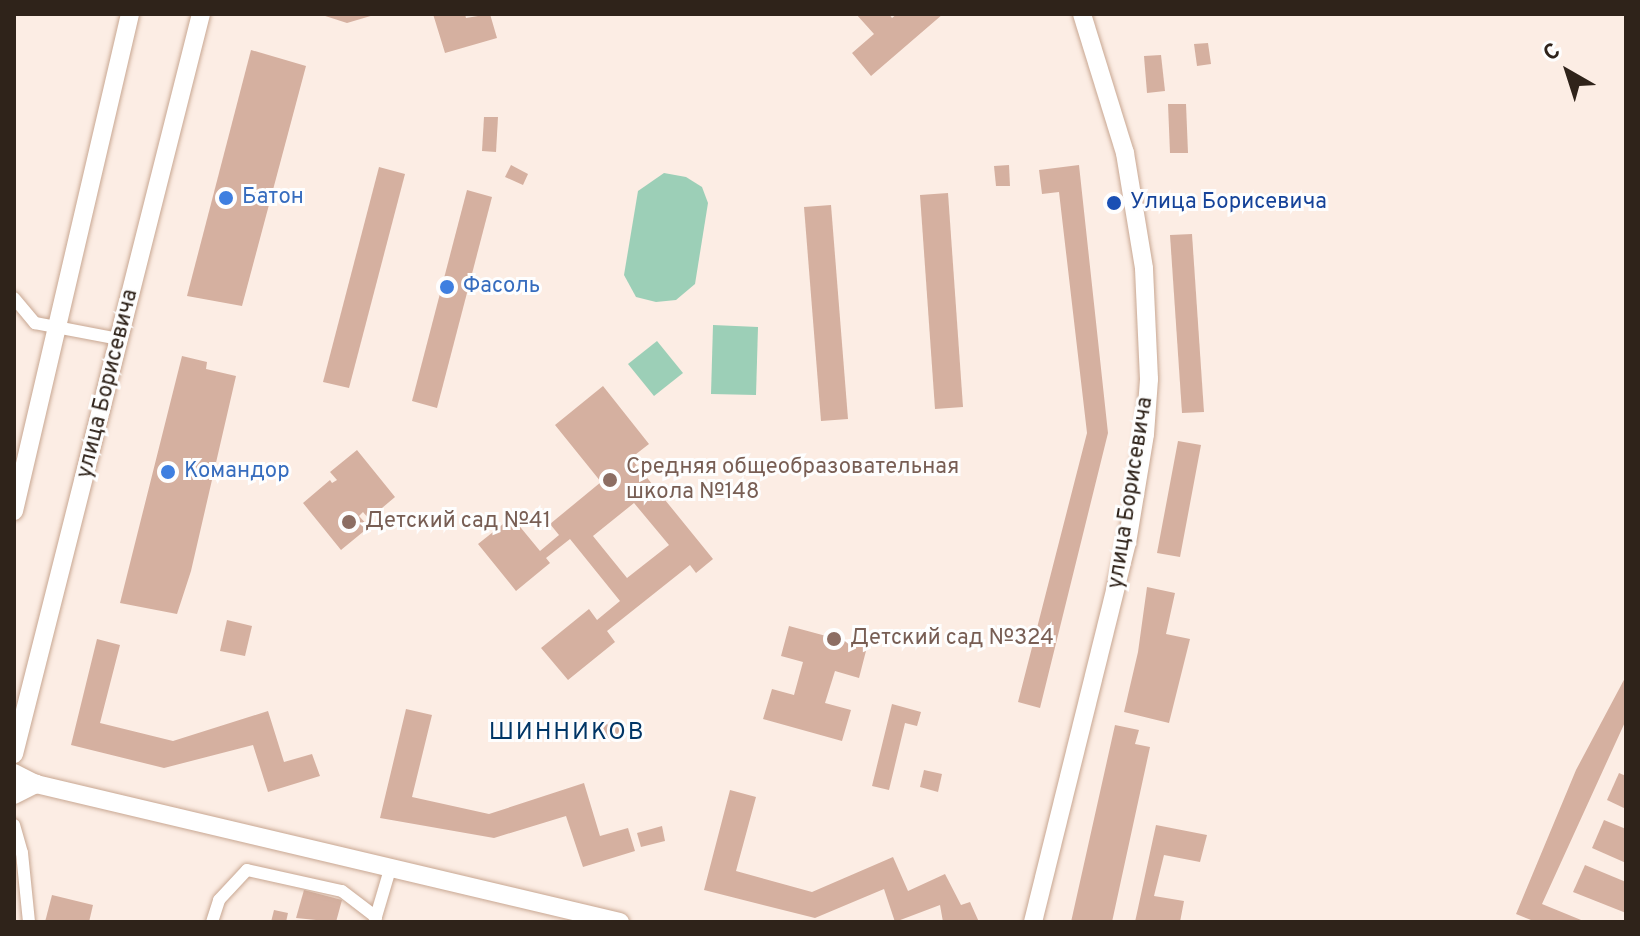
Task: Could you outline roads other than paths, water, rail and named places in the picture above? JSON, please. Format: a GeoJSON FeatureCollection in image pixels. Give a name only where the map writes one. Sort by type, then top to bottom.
{"type":"FeatureCollection","features":[{"type":"Feature","properties":{"kind":"street"},"geometry":{"type":"LineString","coordinates":[[14,511],[130,14]]}},
{"type":"Feature","properties":{"kind":"street","name":"улица Борисевича"},"geometry":{"type":"LineString","coordinates":[[14,754],[201,14]]}},
{"type":"Feature","properties":{"kind":"street","name":"улица Борисевича"},"geometry":{"type":"LineString","coordinates":[[1033,922],[1127,543],[1145,434],[1149,379],[1144,268],[1125,153],[1082,14]]}},
{"type":"Feature","properties":{"kind":"street"},"geometry":{"type":"LineString","coordinates":[[14,298],[35,323],[119,339]]}},
{"type":"Feature","properties":{"kind":"street"},"geometry":{"type":"LineString","coordinates":[[14,773],[36,784],[620,922]]}},
{"type":"Feature","properties":{"kind":"street"},"geometry":{"type":"LineString","coordinates":[[14,795],[36,784]]}},
{"type":"Feature","properties":{"kind":"street"},"geometry":{"type":"LineString","coordinates":[[14,825],[22,853],[29,922]]}},
{"type":"Feature","properties":{"kind":"street"},"geometry":{"type":"LineString","coordinates":[[212,922],[219,900],[247,870],[342,891],[375,919],[391,866]]}},
{"type":"Feature","properties":{"kind":"place","name":"Батон"},"geometry":{"type":"Point","coordinates":[226,198]}},
{"type":"Feature","properties":{"kind":"place","name":"Улица Борисевича"},"geometry":{"type":"Point","coordinates":[1114,203]}},
{"type":"Feature","properties":{"kind":"place","name":"Фасоль"},"geometry":{"type":"Point","coordinates":[447,287]}},
{"type":"Feature","properties":{"kind":"place","name":"Командор"},"geometry":{"type":"Point","coordinates":[168,472]}},
{"type":"Feature","properties":{"kind":"place","name":"Средняя общеобразовательная школа №148"},"geometry":{"type":"Point","coordinates":[610,480]}},
{"type":"Feature","properties":{"kind":"place","name":"Детский сад №41"},"geometry":{"type":"Point","coordinates":[349,522]}},
{"type":"Feature","properties":{"kind":"place","name":"Детский сад №324"},"geometry":{"type":"Point","coordinates":[834,639]}},
{"type":"Feature","properties":{"kind":"district","name":"ШИННИКОВ"},"geometry":{"type":"Point","coordinates":[567,734]}}]}
